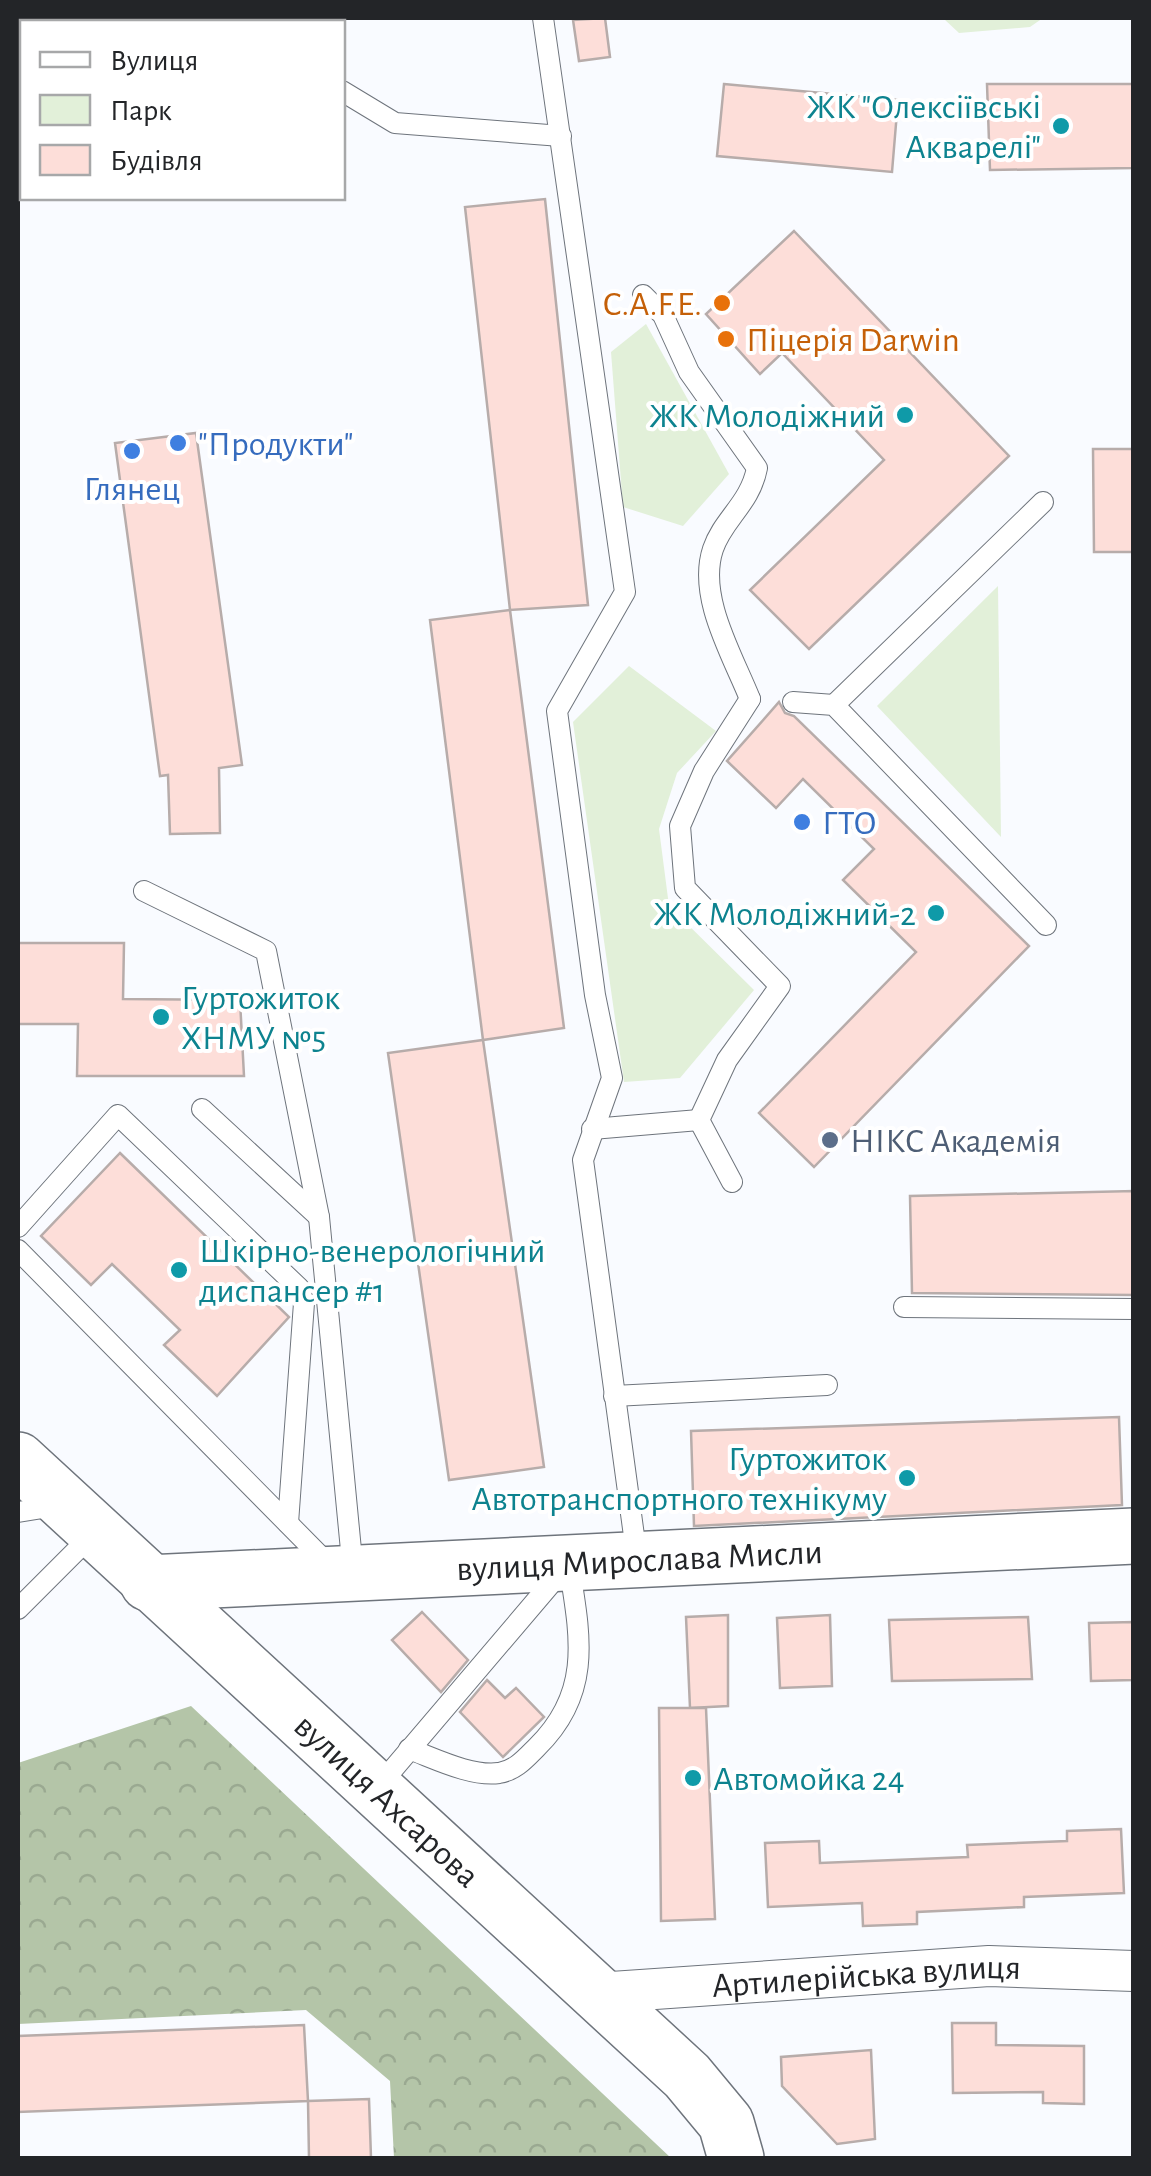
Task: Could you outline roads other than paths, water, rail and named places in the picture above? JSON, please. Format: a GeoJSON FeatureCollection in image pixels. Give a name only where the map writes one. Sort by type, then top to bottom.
{"type":"FeatureCollection","features":[{"type":"Feature","properties":{"kind":"street","name":"вулиця Ахсарова"},"geometry":{"type":"LineString","coordinates":[[18,1460],[59,1516],[392,1769],[597,1992],[687,2076],[726,2123],[736,2158]]}},
{"type":"Feature","properties":{"kind":"street","name":"вулиця Мирослава Мисли"},"geometry":{"type":"LineString","coordinates":[[148,1582],[1134,1536]]}},
{"type":"Feature","properties":{"kind":"street","name":"Артилерійська вулиця"},"geometry":{"type":"LineString","coordinates":[[597,1992],[989,1966],[1134,1971]]}},
{"type":"Feature","properties":{"kind":"lane"},"geometry":{"type":"LineString","coordinates":[[543,18],[625,592],[557,711],[595,995],[612,1078],[582,1160],[637,1561]]}},
{"type":"Feature","properties":{"kind":"lane"},"geometry":{"type":"LineString","coordinates":[[345,92],[396,123],[561,136]]}},
{"type":"Feature","properties":{"kind":"lane"},"geometry":{"type":"LineString","coordinates":[[643,295],[663,315],[689,372],[757,468],[752,493],[713,549],[710,594],[753,699],[704,771],[680,826],[685,888],[780,986],[727,1060],[699,1120]]}},
{"type":"Feature","properties":{"kind":"lane"},"geometry":{"type":"LineString","coordinates":[[834,705],[1043,502]]}},
{"type":"Feature","properties":{"kind":"lane"},"geometry":{"type":"LineString","coordinates":[[793,702],[834,705],[1046,925]]}},
{"type":"Feature","properties":{"kind":"lane"},"geometry":{"type":"LineString","coordinates":[[144,891],[266,951],[319,1217],[346,1573]]}},
{"type":"Feature","properties":{"kind":"lane"},"geometry":{"type":"LineString","coordinates":[[202,1109],[319,1217]]}},
{"type":"Feature","properties":{"kind":"lane"},"geometry":{"type":"LineString","coordinates":[[18,1227],[118,1115],[298,1288],[304,1304],[288,1522]]}},
{"type":"Feature","properties":{"kind":"lane"},"geometry":{"type":"LineString","coordinates":[[592,1129],[699,1120]]}},
{"type":"Feature","properties":{"kind":"lane"},"geometry":{"type":"LineString","coordinates":[[699,1120],[732,1182]]}},
{"type":"Feature","properties":{"kind":"lane"},"geometry":{"type":"LineString","coordinates":[[18,1250],[288,1522],[346,1573]]}},
{"type":"Feature","properties":{"kind":"lane"},"geometry":{"type":"LineString","coordinates":[[904,1307],[1134,1309]]}},
{"type":"Feature","properties":{"kind":"lane"},"geometry":{"type":"LineString","coordinates":[[614,1396],[827,1385]]}},
{"type":"Feature","properties":{"kind":"lane"},"geometry":{"type":"LineString","coordinates":[[18,1609],[59,1516]]}},
{"type":"Feature","properties":{"kind":"lane"},"geometry":{"type":"LineString","coordinates":[[392,1769],[568,1563]]}},
{"type":"Feature","properties":{"kind":"lane"},"geometry":{"type":"LineString","coordinates":[[392,1769],[496,1774],[517,1767],[554,1730],[573,1695],[582,1643],[568,1563]]}},
{"type":"Feature","properties":{"kind":"place","name":"ЖК \"Олексіївські Акварелі\""},"geometry":{"type":"Point","coordinates":[1061,126]}},
{"type":"Feature","properties":{"kind":"place","name":"C.A.F.E."},"geometry":{"type":"Point","coordinates":[722,303]}},
{"type":"Feature","properties":{"kind":"place","name":"Піцерія Darwin"},"geometry":{"type":"Point","coordinates":[726,339]}},
{"type":"Feature","properties":{"kind":"place","name":"ЖК Молодіжний"},"geometry":{"type":"Point","coordinates":[905,415]}},
{"type":"Feature","properties":{"kind":"place","name":"\"Продукти\""},"geometry":{"type":"Point","coordinates":[178,443]}},
{"type":"Feature","properties":{"kind":"place","name":"Глянец"},"geometry":{"type":"Point","coordinates":[132,451]}},
{"type":"Feature","properties":{"kind":"place","name":"ГТО"},"geometry":{"type":"Point","coordinates":[802,822]}},
{"type":"Feature","properties":{"kind":"place","name":"ЖК Молодіжний-2"},"geometry":{"type":"Point","coordinates":[936,913]}},
{"type":"Feature","properties":{"kind":"place","name":"Гуртожиток ХНМУ №5"},"geometry":{"type":"Point","coordinates":[161,1017]}},
{"type":"Feature","properties":{"kind":"place","name":"НІКС Академія"},"geometry":{"type":"Point","coordinates":[830,1140]}},
{"type":"Feature","properties":{"kind":"place","name":"Шкірно-венерологічний диспансер #1"},"geometry":{"type":"Point","coordinates":[179,1270]}},
{"type":"Feature","properties":{"kind":"place","name":"Гуртожиток Автотранспортного технікуму"},"geometry":{"type":"Point","coordinates":[907,1478]}},
{"type":"Feature","properties":{"kind":"place","name":"Автомойка 24"},"geometry":{"type":"Point","coordinates":[693,1778]}}]}
